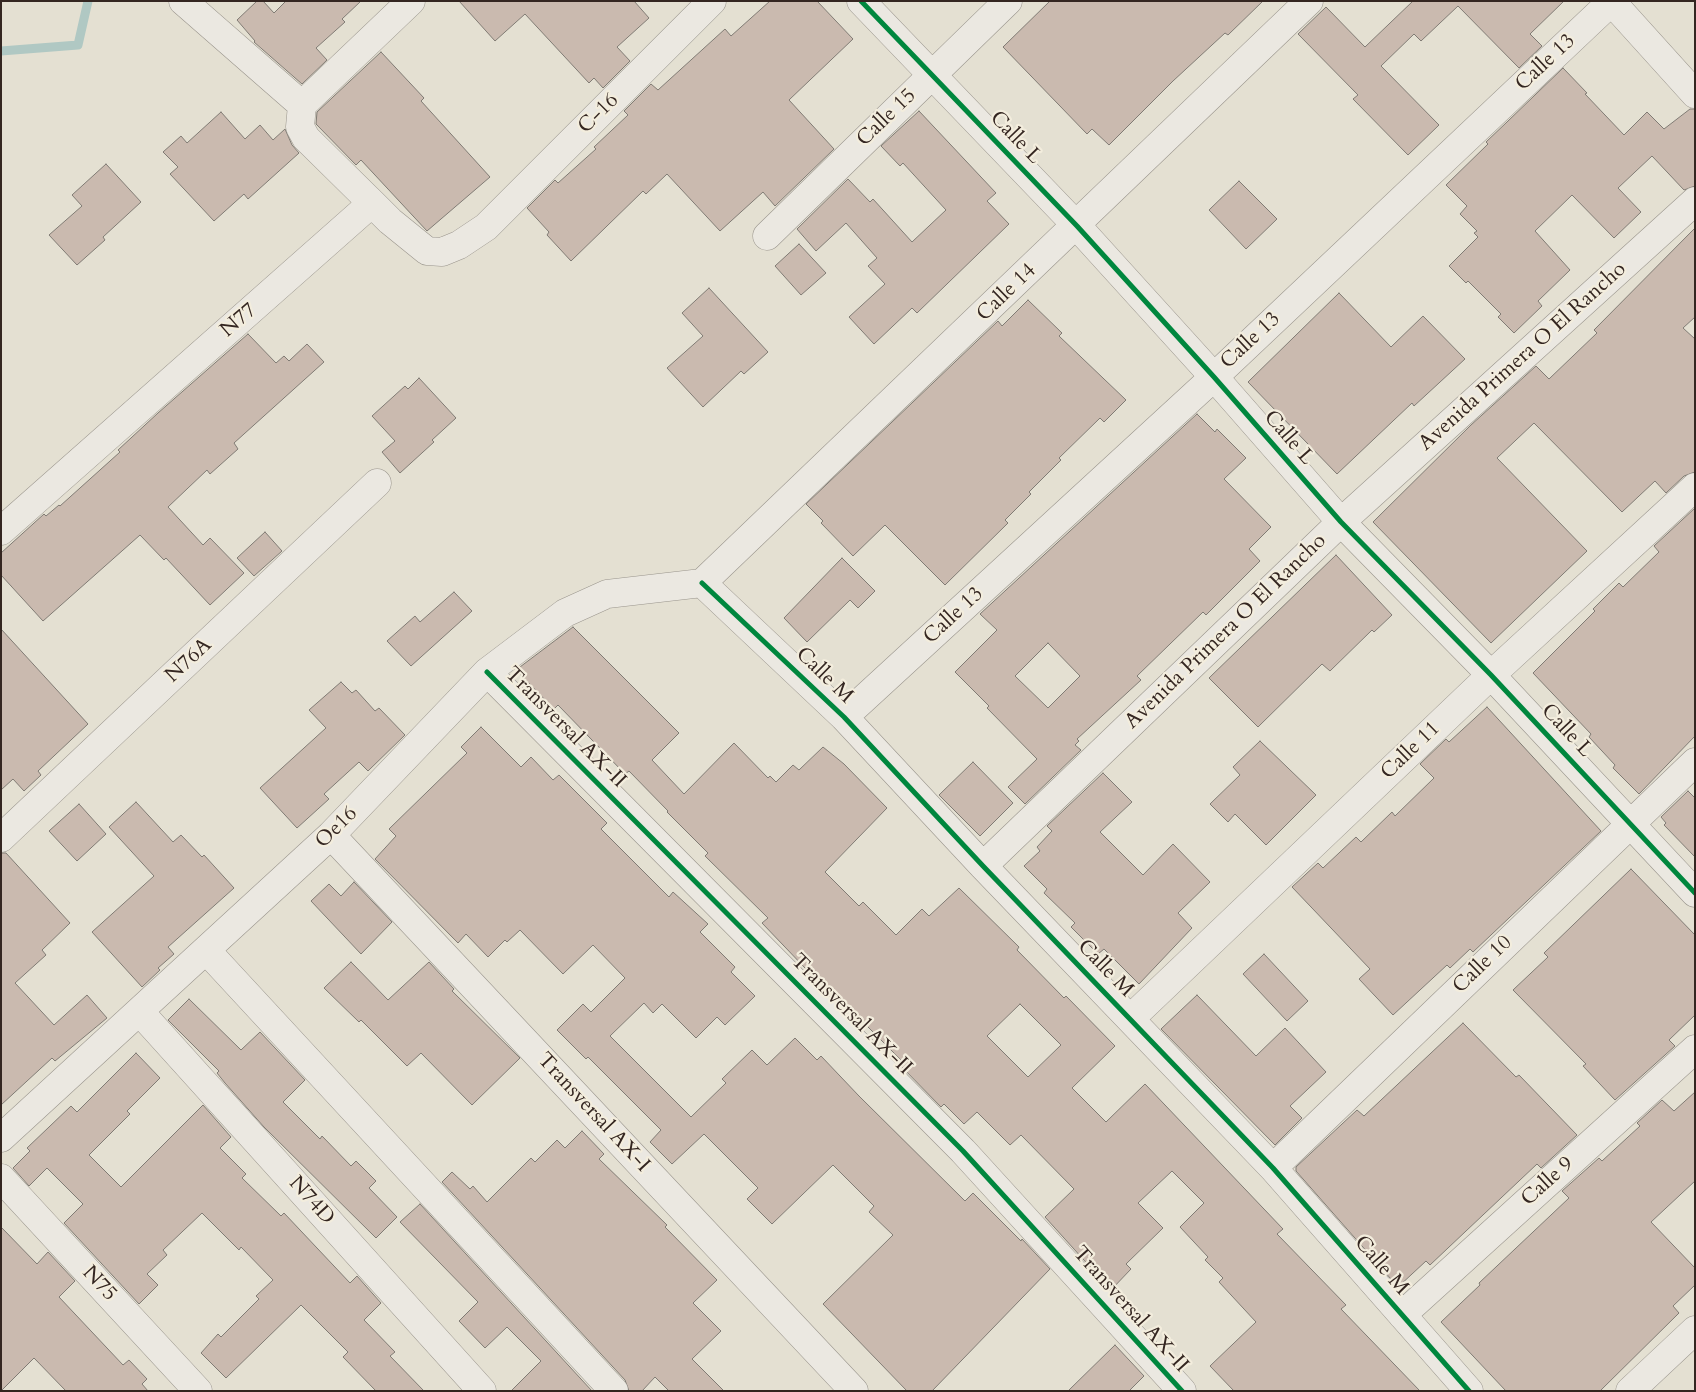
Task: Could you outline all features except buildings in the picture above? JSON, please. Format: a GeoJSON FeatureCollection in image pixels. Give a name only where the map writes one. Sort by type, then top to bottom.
{"type":"FeatureCollection","features":[{"type":"Feature","properties":{"kind":"street"},"geometry":{"type":"LineString","coordinates":[[183,1],[302,105]]}},
{"type":"Feature","properties":{"kind":"street"},"geometry":{"type":"LineString","coordinates":[[372,203],[306,138],[300,127],[302,105],[411,1]]}},
{"type":"Feature","properties":{"kind":"street","name":"C-16"},"geometry":{"type":"LineString","coordinates":[[372,203],[390,221],[427,251],[442,252],[459,245],[486,227],[712,1]]}},
{"type":"Feature","properties":{"kind":"street","name":"Calle L"},"geometry":{"type":"LineString","coordinates":[[860,1],[1076,226],[1214,377],[1341,522],[1491,674],[1695,893]]}},
{"type":"Feature","properties":{"kind":"street","name":"Calle 15"},"geometry":{"type":"LineString","coordinates":[[767,236],[1008,1]]}},
{"type":"Feature","properties":{"kind":"street","name":"Calle 14"},"geometry":{"type":"LineString","coordinates":[[702,583],[1309,1]]}},
{"type":"Feature","properties":{"kind":"street"},"geometry":{"type":"LineString","coordinates":[[1611,1],[1695,94]]}},
{"type":"Feature","properties":{"kind":"street","name":"Calle 13"},"geometry":{"type":"LineString","coordinates":[[844,717],[1214,377],[1611,1]]}},
{"type":"Feature","properties":{"kind":"street","name":"Avenida Primera O El Rancho"},"geometry":{"type":"LineString","coordinates":[[983,866],[1341,522],[1695,201]]}},
{"type":"Feature","properties":{"kind":"street","name":"N77"},"geometry":{"type":"LineString","coordinates":[[1,531],[372,203]]}},
{"type":"Feature","properties":{"kind":"street","name":"N76A"},"geometry":{"type":"LineString","coordinates":[[1,838],[377,483]]}},
{"type":"Feature","properties":{"kind":"street","name":"Calle 11"},"geometry":{"type":"LineString","coordinates":[[1130,1019],[1491,674],[1695,487]]}},
{"type":"Feature","properties":{"kind":"street","name":"Oe16"},"geometry":{"type":"LineString","coordinates":[[1,1138],[331,835],[487,672],[564,613],[607,594],[702,583]]}},
{"type":"Feature","properties":{"kind":"street","name":"Calle M"},"geometry":{"type":"LineString","coordinates":[[702,583],[844,717],[983,866],[1273,1168],[1470,1391]]}},
{"type":"Feature","properties":{"kind":"street","name":"Transversal AX-II"},"geometry":{"type":"LineString","coordinates":[[487,672],[963,1151],[1182,1391]]}},
{"type":"Feature","properties":{"kind":"street","name":"Calle 10"},"geometry":{"type":"LineString","coordinates":[[1273,1168],[1695,762]]}},
{"type":"Feature","properties":{"kind":"street","name":"Transversal AX-I"},"geometry":{"type":"LineString","coordinates":[[331,835],[854,1391]]}},
{"type":"Feature","properties":{"kind":"street"},"geometry":{"type":"LineString","coordinates":[[206,950],[614,1391]]}},
{"type":"Feature","properties":{"kind":"street","name":"N74D"},"geometry":{"type":"LineString","coordinates":[[140,1012],[482,1391]]}},
{"type":"Feature","properties":{"kind":"street","name":"Calle 9"},"geometry":{"type":"LineString","coordinates":[[1402,1315],[1695,1049]]}},
{"type":"Feature","properties":{"kind":"street","name":"N75"},"geometry":{"type":"LineString","coordinates":[[1,1178],[198,1391]]}},
{"type":"Feature","properties":{"kind":"street"},"geometry":{"type":"LineString","coordinates":[[1630,1391],[1695,1330]]}},
{"type":"Feature","properties":{"kind":"waterway"},"geometry":{"type":"LineString","coordinates":[[1,51],[78,45],[88,1]]}},
{"type":"Feature","properties":{"kind":"cycle path"},"geometry":{"type":"LineString","coordinates":[[861,1],[1077,226],[1214,377],[1341,522],[1491,675],[1695,893]]}},
{"type":"Feature","properties":{"kind":"cycle path"},"geometry":{"type":"LineString","coordinates":[[702,583],[844,717],[983,866],[1273,1168],[1469,1391]]}},
{"type":"Feature","properties":{"kind":"cycle path"},"geometry":{"type":"LineString","coordinates":[[487,672],[963,1151],[1182,1391]]}}]}
